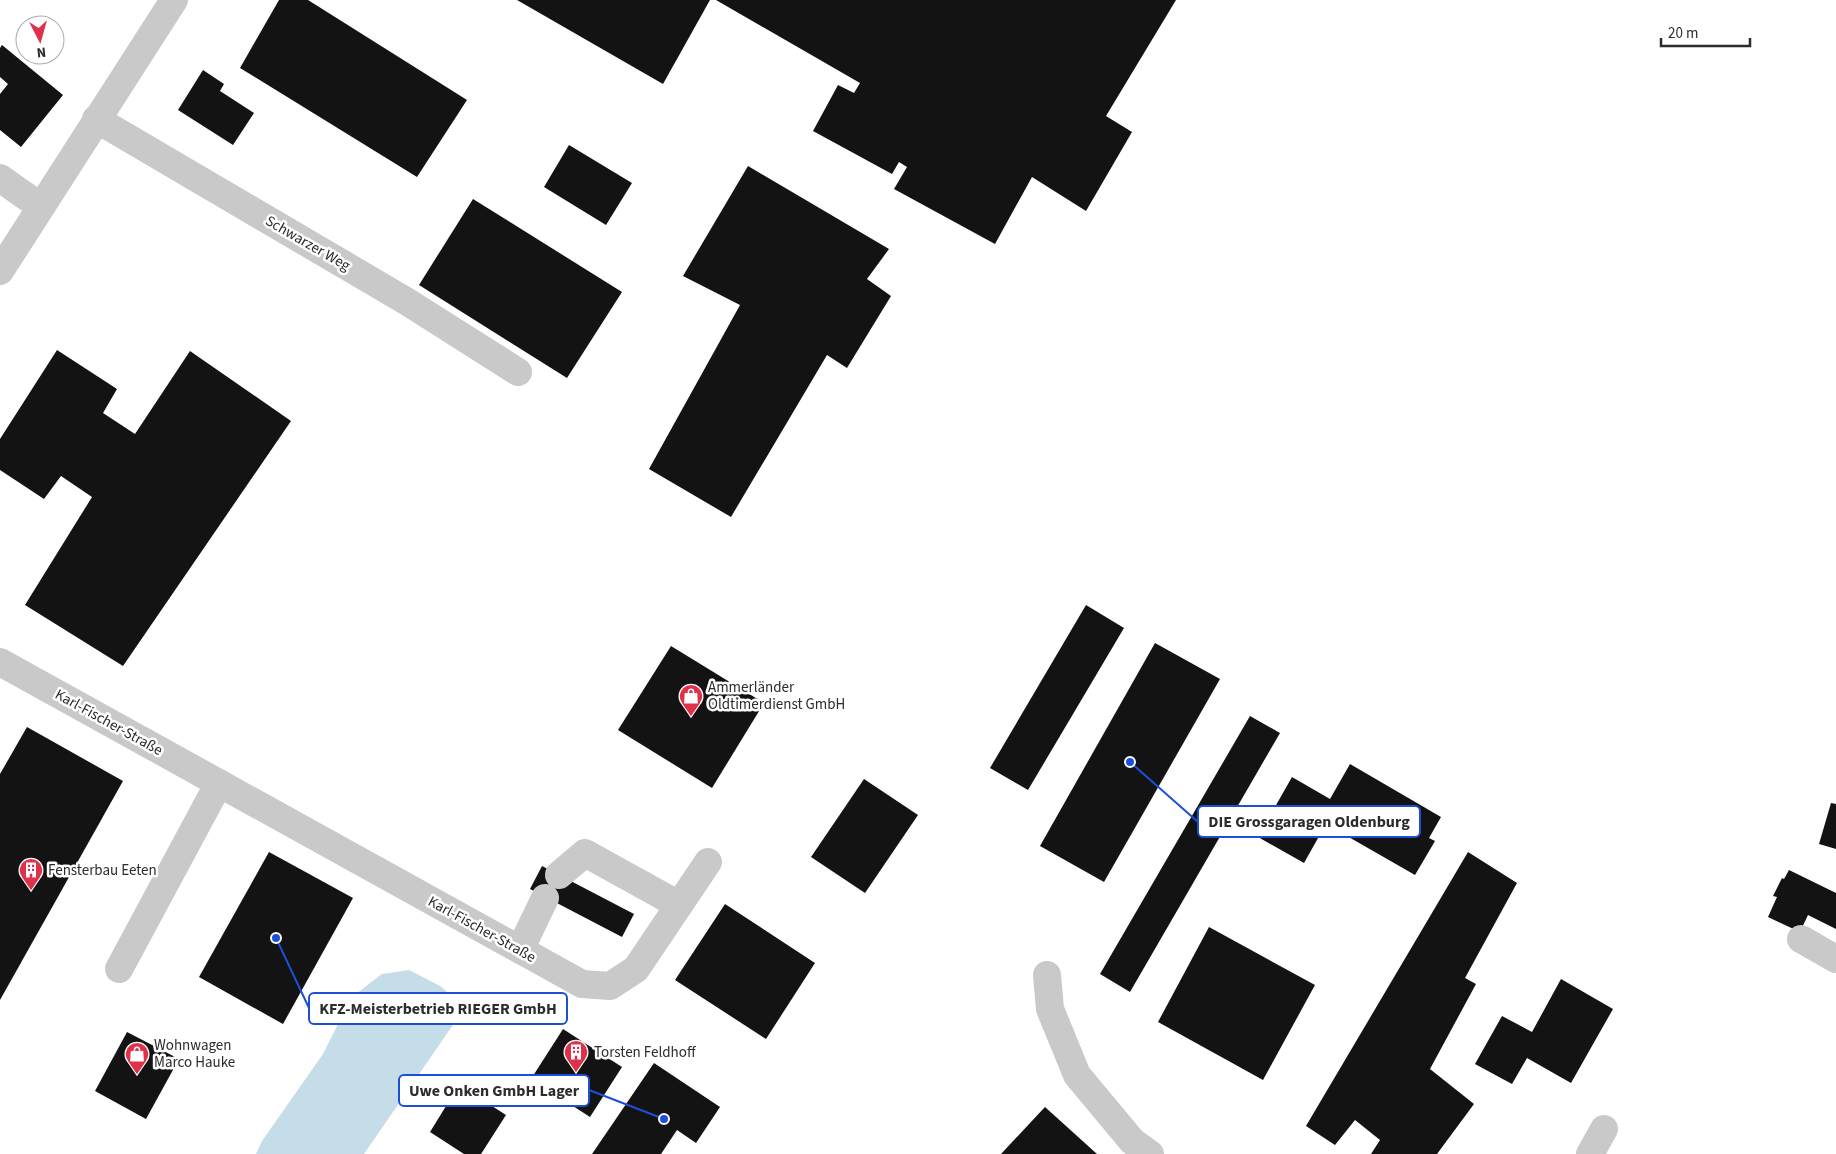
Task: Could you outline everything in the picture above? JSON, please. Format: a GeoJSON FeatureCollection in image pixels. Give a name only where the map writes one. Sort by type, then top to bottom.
{"type":"FeatureCollection","features":[{"type":"Feature","properties":{"kind":"street"},"geometry":{"type":"LineString","coordinates":[[0,271],[174,0]]}},
{"type":"Feature","properties":{"kind":"street","name":"Schwarzer Weg"},"geometry":{"type":"LineString","coordinates":[[96,119],[406,301],[518,372]]}},
{"type":"Feature","properties":{"kind":"street"},"geometry":{"type":"LineString","coordinates":[[0,178],[41,207]]}},
{"type":"Feature","properties":{"kind":"street","name":"Karl-Fischer-Straße"},"geometry":{"type":"LineString","coordinates":[[0,662],[582,984],[610,986],[636,969],[708,862]]}},
{"type":"Feature","properties":{"kind":"street"},"geometry":{"type":"LineString","coordinates":[[118,969],[219,783]]}},
{"type":"Feature","properties":{"kind":"street"},"geometry":{"type":"LineString","coordinates":[[559,875],[585,853],[679,905]]}},
{"type":"Feature","properties":{"kind":"street"},"geometry":{"type":"LineString","coordinates":[[520,950],[545,898]]}},
{"type":"Feature","properties":{"kind":"street"},"geometry":{"type":"LineString","coordinates":[[1801,939],[1836,959]]}},
{"type":"Feature","properties":{"kind":"street"},"geometry":{"type":"LineString","coordinates":[[1047,975],[1050,1009],[1077,1075],[1132,1142],[1150,1154]]}},
{"type":"Feature","properties":{"kind":"street"},"geometry":{"type":"LineString","coordinates":[[1590,1154],[1604,1130]]}},
{"type":"Feature","properties":{"kind":"water"},"geometry":{"type":"Polygon","coordinates":[[[409,970],[440,986],[458,1001],[457,1019],[364,1154],[256,1154],[262,1141],[323,1054],[338,1024],[357,993],[382,974],[409,970]]]}},
{"type":"Feature","properties":{"kind":"building"},"geometry":{"type":"Polygon","coordinates":[[[279,0],[308,0],[467,100],[417,177],[240,68],[279,0]]]}},
{"type":"Feature","properties":{"kind":"building"},"geometry":{"type":"Polygon","coordinates":[[[517,0],[710,0],[663,84],[517,0]]]}},
{"type":"Feature","properties":{"kind":"building"},"geometry":{"type":"Polygon","coordinates":[[[716,0],[1176,0],[1106,116],[1132,132],[1086,211],[1032,177],[995,244],[894,189],[907,167],[899,162],[892,174],[813,131],[838,85],[854,93],[860,83],[716,0]]]}},
{"type":"Feature","properties":{"kind":"building"},"geometry":{"type":"Polygon","coordinates":[[[2,45],[15,56],[15,65],[26,65],[63,95],[21,147],[0,130],[0,94],[8,84],[0,77],[0,48],[2,45]]]}},
{"type":"Feature","properties":{"kind":"building"},"geometry":{"type":"Polygon","coordinates":[[[203,70],[224,84],[220,91],[254,113],[233,145],[178,110],[203,70]]]}},
{"type":"Feature","properties":{"kind":"building"},"geometry":{"type":"Polygon","coordinates":[[[569,145],[632,183],[606,225],[544,187],[569,145]]]}},
{"type":"Feature","properties":{"kind":"building"},"geometry":{"type":"Polygon","coordinates":[[[748,166],[889,249],[867,279],[891,296],[847,368],[827,355],[731,517],[649,469],[740,305],[683,276],[748,166]]]}},
{"type":"Feature","properties":{"kind":"building"},"geometry":{"type":"Polygon","coordinates":[[[473,199],[622,292],[567,378],[419,285],[473,199]]]}},
{"type":"Feature","properties":{"kind":"building"},"geometry":{"type":"Polygon","coordinates":[[[57,350],[117,389],[103,413],[135,434],[190,351],[291,421],[123,666],[25,605],[92,497],[61,476],[44,499],[0,470],[0,439],[57,350]]]}},
{"type":"Feature","properties":{"kind":"building"},"geometry":{"type":"Polygon","coordinates":[[[1086,605],[1124,628],[1028,790],[990,768],[1086,605]]]}},
{"type":"Feature","properties":{"kind":"building"},"geometry":{"type":"Polygon","coordinates":[[[1155,643],[1220,679],[1104,882],[1040,846],[1155,643]]]}},
{"type":"Feature","properties":{"kind":"building","name":"Ammerländer Oldtimerdienst GmbH"},"geometry":{"type":"Polygon","coordinates":[[[671,646],[764,703],[712,788],[618,730],[671,646]]]}},
{"type":"Feature","properties":{"kind":"building"},"geometry":{"type":"Polygon","coordinates":[[[1250,716],[1280,733],[1130,992],[1100,974],[1250,716]]]}},
{"type":"Feature","properties":{"kind":"building","name":"Fensterbau Eeten"},"geometry":{"type":"Polygon","coordinates":[[[27,727],[123,781],[0,1000],[0,774],[27,727]]]}},
{"type":"Feature","properties":{"kind":"building"},"geometry":{"type":"Polygon","coordinates":[[[1350,764],[1441,817],[1429,838],[1435,841],[1415,875],[1326,824],[1304,863],[1258,837],[1292,777],[1330,799],[1350,764]]]}},
{"type":"Feature","properties":{"kind":"building"},"geometry":{"type":"Polygon","coordinates":[[[864,779],[918,815],[865,893],[811,857],[864,779]]]}},
{"type":"Feature","properties":{"kind":"building"},"geometry":{"type":"Polygon","coordinates":[[[1831,803],[1836,804],[1836,849],[1819,844],[1831,803]]]}},
{"type":"Feature","properties":{"kind":"building"},"geometry":{"type":"Polygon","coordinates":[[[269,852],[353,898],[283,1024],[199,977],[269,852]]]}},
{"type":"Feature","properties":{"kind":"building"},"geometry":{"type":"Polygon","coordinates":[[[1468,852],[1517,883],[1465,978],[1476,984],[1430,1069],[1474,1104],[1437,1154],[1371,1154],[1380,1140],[1355,1120],[1335,1145],[1306,1126],[1468,852]]]}},
{"type":"Feature","properties":{"kind":"building"},"geometry":{"type":"Polygon","coordinates":[[[542,866],[634,914],[622,937],[530,889],[542,866]]]}},
{"type":"Feature","properties":{"kind":"building"},"geometry":{"type":"Polygon","coordinates":[[[1789,870],[1836,893],[1836,929],[1808,915],[1800,932],[1768,917],[1777,897],[1773,896],[1782,878],[1784,879],[1789,870]]]}},
{"type":"Feature","properties":{"kind":"building"},"geometry":{"type":"Polygon","coordinates":[[[725,904],[815,963],[766,1039],[675,980],[725,904]]]}},
{"type":"Feature","properties":{"kind":"building"},"geometry":{"type":"Polygon","coordinates":[[[1209,927],[1315,985],[1263,1080],[1158,1022],[1209,927]]]}},
{"type":"Feature","properties":{"kind":"building"},"geometry":{"type":"Polygon","coordinates":[[[1561,979],[1613,1009],[1571,1083],[1527,1058],[1512,1084],[1475,1064],[1502,1016],[1532,1032],[1561,979]]]}},
{"type":"Feature","properties":{"kind":"building","name":"Torsten Feldhoff"},"geometry":{"type":"Polygon","coordinates":[[[563,1029],[622,1067],[590,1117],[531,1079],[563,1029]]]}},
{"type":"Feature","properties":{"kind":"building","name":"Wohnwagen Marco Hauke"},"geometry":{"type":"Polygon","coordinates":[[[127,1032],[179,1059],[146,1119],[95,1091],[127,1032]]]}},
{"type":"Feature","properties":{"kind":"building"},"geometry":{"type":"Polygon","coordinates":[[[654,1063],[720,1107],[696,1143],[677,1130],[661,1154],[592,1154],[654,1063]]]}},
{"type":"Feature","properties":{"kind":"building"},"geometry":{"type":"Polygon","coordinates":[[[459,1085],[506,1115],[481,1154],[464,1154],[430,1132],[459,1085]]]}},
{"type":"Feature","properties":{"kind":"building"},"geometry":{"type":"Polygon","coordinates":[[[1045,1107],[1097,1154],[1001,1154],[1045,1107]]]}},
{"type":"Feature","properties":{"kind":"place","name":"Ammerländer Oldtimerdienst GmbH"},"geometry":{"type":"Point","coordinates":[691,717]}},
{"type":"Feature","properties":{"kind":"place","name":"DIE Grossgaragen Oldenburg"},"geometry":{"type":"Point","coordinates":[1130,762]}},
{"type":"Feature","properties":{"kind":"place","name":"Fensterbau Eeten"},"geometry":{"type":"Point","coordinates":[31,891]}},
{"type":"Feature","properties":{"kind":"place","name":"KFZ-Meisterbetrieb RIEGER GmbH"},"geometry":{"type":"Point","coordinates":[276,938]}},
{"type":"Feature","properties":{"kind":"place","name":"Torsten Feldhoff"},"geometry":{"type":"Point","coordinates":[576,1073]}},
{"type":"Feature","properties":{"kind":"place","name":"Wohnwagen Marco Hauke"},"geometry":{"type":"Point","coordinates":[137,1075]}},
{"type":"Feature","properties":{"kind":"place","name":"Uwe Onken GmbH Lager"},"geometry":{"type":"Point","coordinates":[664,1119]}}]}
